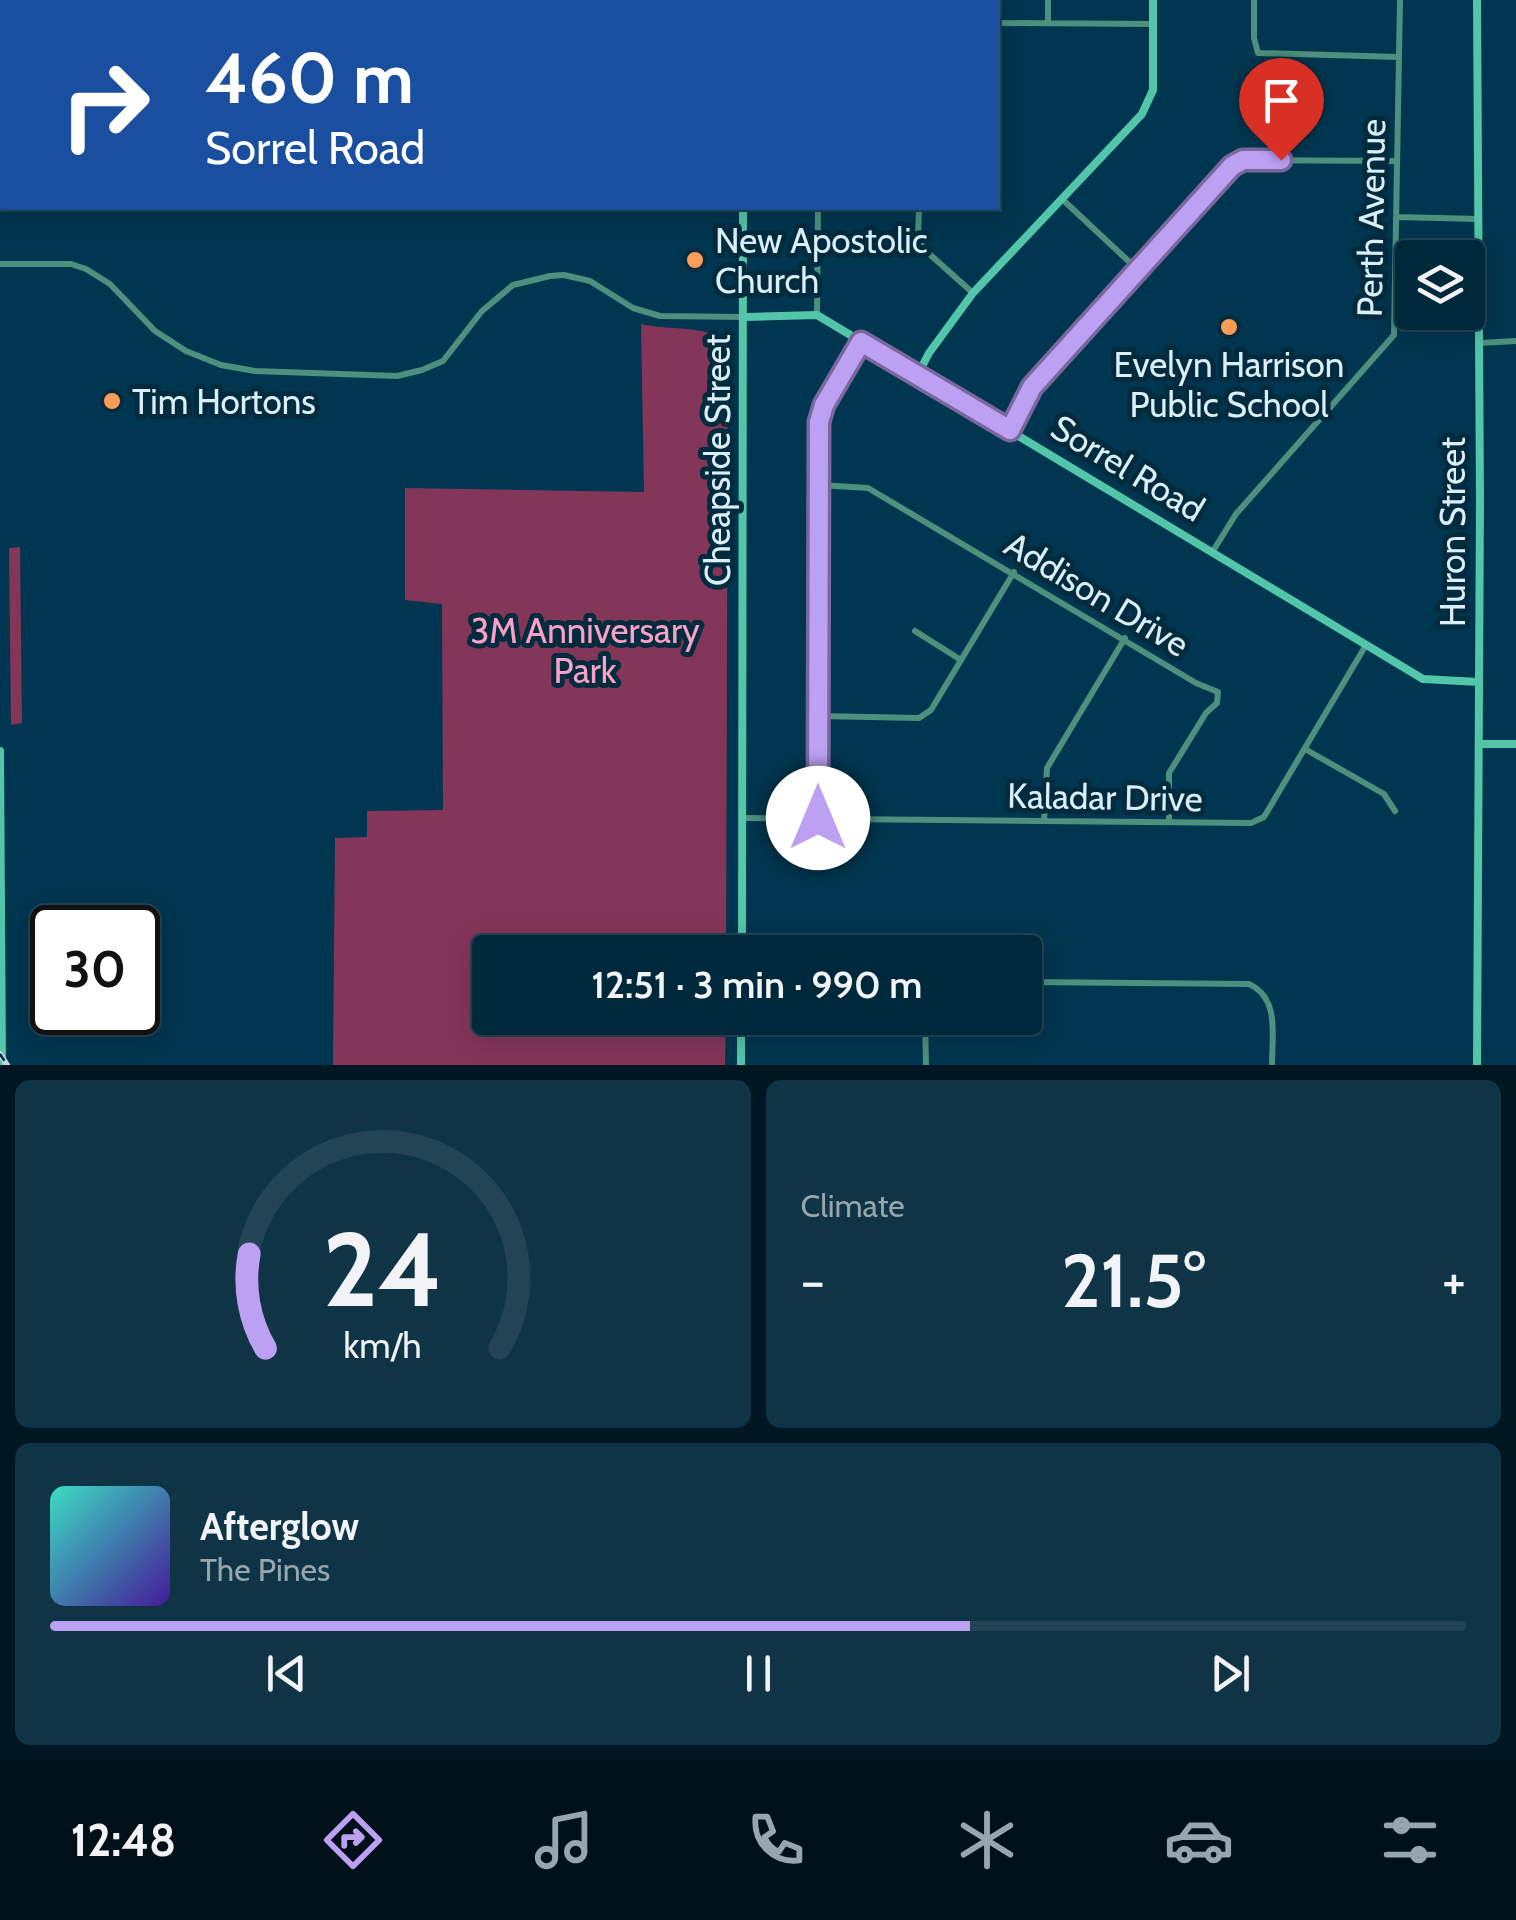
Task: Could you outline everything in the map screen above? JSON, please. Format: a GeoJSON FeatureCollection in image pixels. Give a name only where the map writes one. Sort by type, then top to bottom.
{"type":"FeatureCollection","features":[{"type":"Feature","properties":{"kind":"street"},"geometry":{"type":"LineString","coordinates":[[1048,0],[1048,23]]}},
{"type":"Feature","properties":{"kind":"street"},"geometry":{"type":"LineString","coordinates":[[918,376],[929,353],[973,293],[1142,114],[1153,90],[1153,0]]}},
{"type":"Feature","properties":{"kind":"street"},"geometry":{"type":"LineString","coordinates":[[1254,0],[1258,52],[1399,57]]}},
{"type":"Feature","properties":{"kind":"street","name":"Perth Avenue"},"geometry":{"type":"LineString","coordinates":[[1213,551],[1236,514],[1394,335],[1400,0]]}},
{"type":"Feature","properties":{"kind":"street","name":"Huron Street"},"geometry":{"type":"LineString","coordinates":[[1477,0],[1477,1065]]}},
{"type":"Feature","properties":{"kind":"street"},"geometry":{"type":"LineString","coordinates":[[1000,22],[1153,24]]}},
{"type":"Feature","properties":{"kind":"street"},"geometry":{"type":"LineString","coordinates":[[1010,430],[1032,387],[1232,166],[1243,160],[1397,161]]}},
{"type":"Feature","properties":{"kind":"street"},"geometry":{"type":"LineString","coordinates":[[1062,199],[1138,270]]}},
{"type":"Feature","properties":{"kind":"street","name":"Cheapside Street"},"geometry":{"type":"LineString","coordinates":[[742,935],[743,210]]}},
{"type":"Feature","properties":{"kind":"street"},"geometry":{"type":"LineString","coordinates":[[0,264],[71,264],[86,269],[110,284],[155,331],[186,350],[221,364],[256,371],[397,376],[443,361],[482,311],[513,285],[550,276],[590,281],[633,308],[660,316],[817,315],[818,210]]}},
{"type":"Feature","properties":{"kind":"street"},"geometry":{"type":"LineString","coordinates":[[919,210],[918,238],[926,251],[973,293]]}},
{"type":"Feature","properties":{"kind":"street"},"geometry":{"type":"LineString","coordinates":[[1396,217],[1478,219]]}},
{"type":"Feature","properties":{"kind":"street","name":"Sorrel Road"},"geometry":{"type":"LineString","coordinates":[[817,315],[1366,646],[1424,678],[1479,682]]}},
{"type":"Feature","properties":{"kind":"street"},"geometry":{"type":"LineString","coordinates":[[818,818],[819,422],[824,405],[861,342]]}},
{"type":"Feature","properties":{"kind":"street"},"geometry":{"type":"LineString","coordinates":[[1479,343],[1516,342]]}},
{"type":"Feature","properties":{"kind":"street","name":"Addison Drive"},"geometry":{"type":"LineString","coordinates":[[819,485],[868,488],[1196,683],[1218,692],[1217,703],[1206,713],[1169,773],[1169,822]]}},
{"type":"Feature","properties":{"kind":"street"},"geometry":{"type":"LineString","coordinates":[[818,716],[919,718],[931,710],[1014,572]]}},
{"type":"Feature","properties":{"kind":"street"},"geometry":{"type":"LineString","coordinates":[[915,632],[961,660]]}},
{"type":"Feature","properties":{"kind":"street"},"geometry":{"type":"LineString","coordinates":[[1044,821],[1047,768],[1125,638]]}},
{"type":"Feature","properties":{"kind":"street","name":"Kaladar Drive"},"geometry":{"type":"LineString","coordinates":[[744,818],[1251,823],[1264,818],[1366,646]]}},
{"type":"Feature","properties":{"kind":"street"},"geometry":{"type":"LineString","coordinates":[[1479,744],[1516,744]]}},
{"type":"Feature","properties":{"kind":"street"},"geometry":{"type":"LineString","coordinates":[[1305,749],[1384,794],[1395,810]]}},
{"type":"Feature","properties":{"kind":"street"},"geometry":{"type":"LineString","coordinates":[[0,752],[2,1065]]}},
{"type":"Feature","properties":{"kind":"street"},"geometry":{"type":"LineString","coordinates":[[1042,982],[1250,984],[1260,988],[1272,1010],[1272,1065]]}},
{"type":"Feature","properties":{"kind":"street"},"geometry":{"type":"LineString","coordinates":[[741,1035],[741,1065]]}},
{"type":"Feature","properties":{"kind":"street"},"geometry":{"type":"LineString","coordinates":[[925,1035],[926,1065]]}},
{"type":"Feature","properties":{"kind":"green space","name":"3M Anniversary Park"},"geometry":{"type":"Polygon","coordinates":[[[641,324],[718,336],[728,342],[726,935],[472,935],[472,1035],[726,1035],[725,1065],[333,1065],[335,838],[367,837],[367,811],[443,810],[442,604],[405,600],[405,488],[644,492],[641,324]]]}},
{"type":"Feature","properties":{"kind":"green space"},"geometry":{"type":"Polygon","coordinates":[[[20,547],[22,723],[11,725],[9,548],[20,547]]]}},
{"type":"Feature","properties":{"kind":"railway"},"geometry":{"type":"LineString","coordinates":[[0,1054],[7,1065]]}},
{"type":"Feature","properties":{"kind":"place","name":"New Apostolic Church"},"geometry":{"type":"Point","coordinates":[695,260]}},
{"type":"Feature","properties":{"kind":"place","name":"Evelyn Harrison Public School"},"geometry":{"type":"Point","coordinates":[1229,327]}},
{"type":"Feature","properties":{"kind":"place","name":"Tim Hortons"},"geometry":{"type":"Point","coordinates":[112,401]}},
{"type":"Feature","properties":{"kind":"route"},"geometry":{"type":"LineString","coordinates":[[818,818],[819,422],[824,405],[861,342],[1010,430],[1032,387],[1232,166],[1243,160],[1281,160]]}}]}
